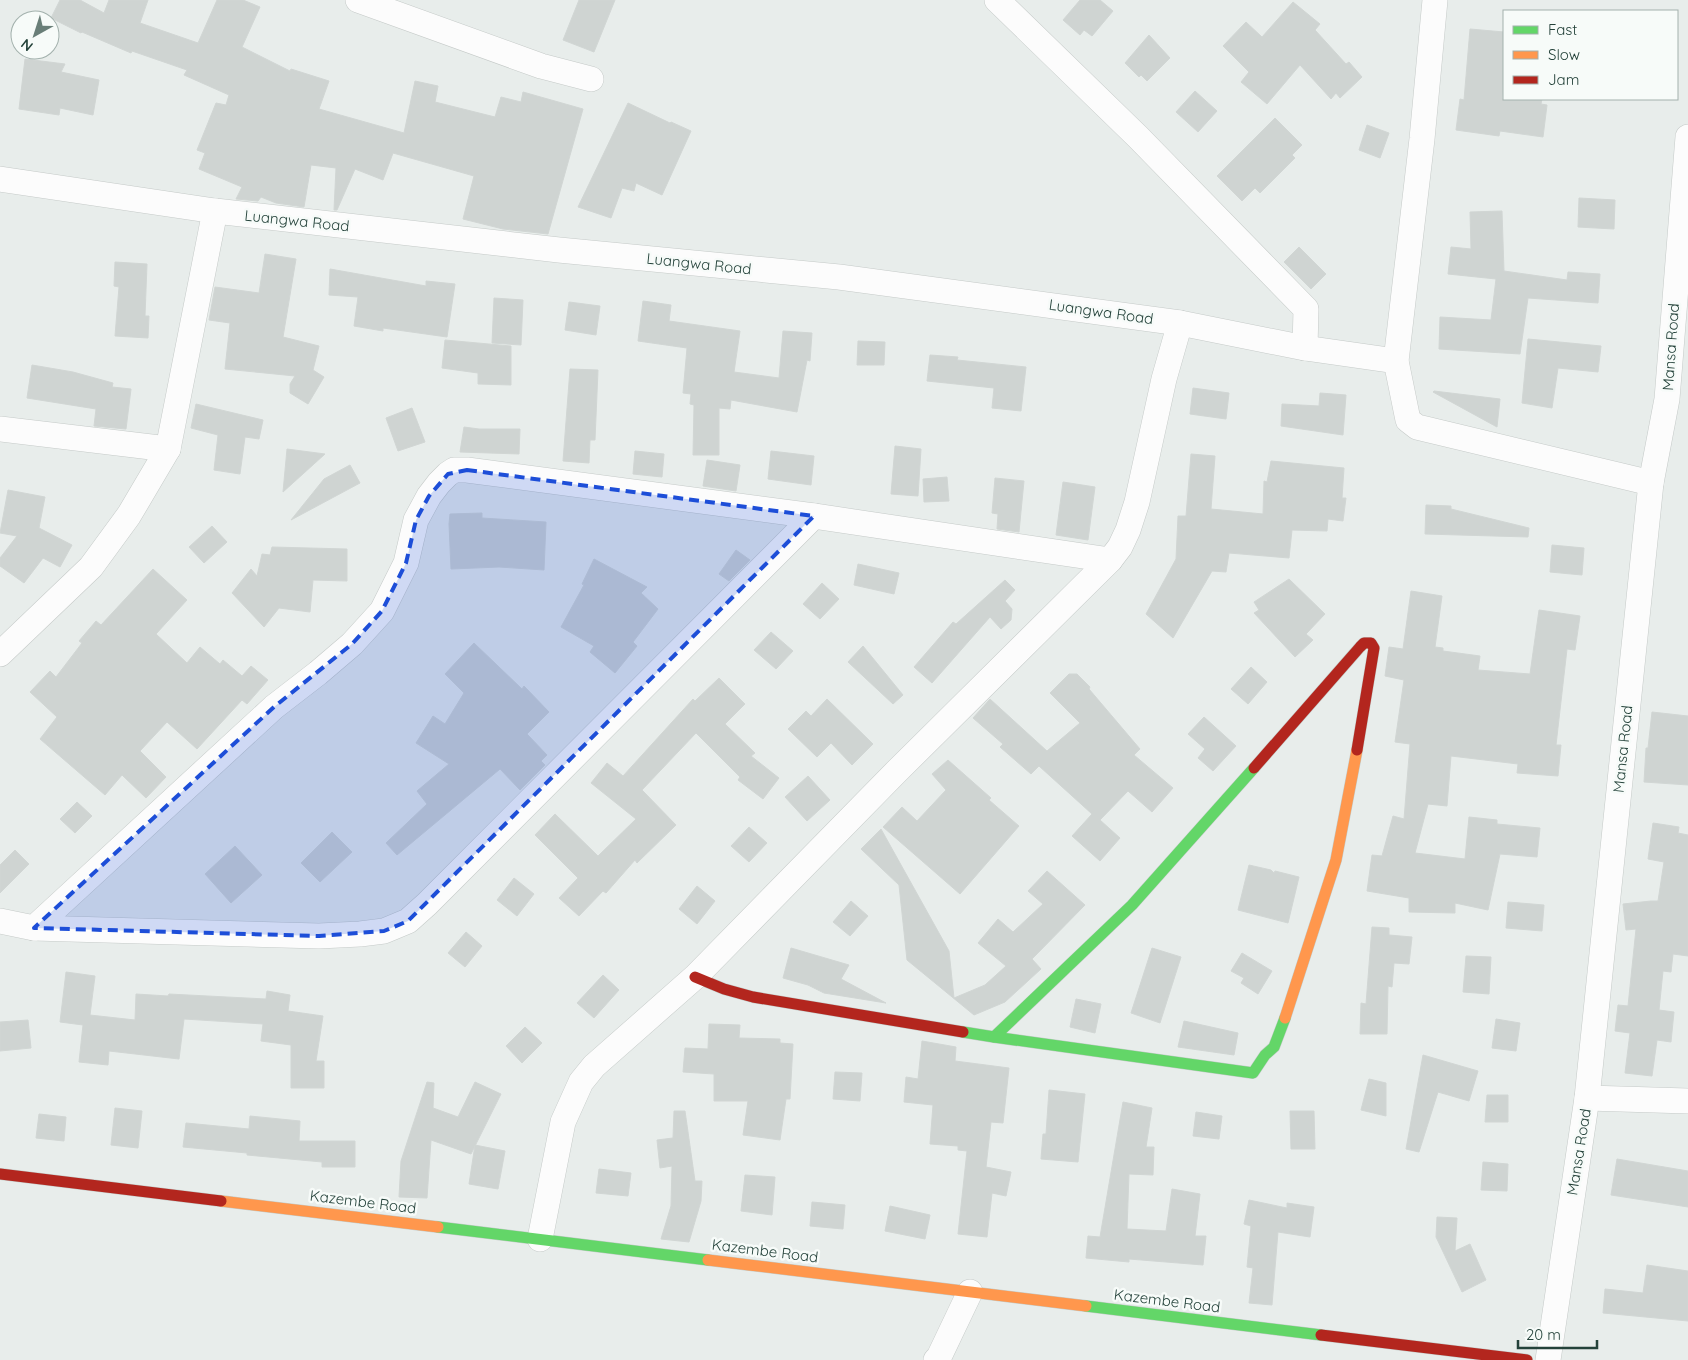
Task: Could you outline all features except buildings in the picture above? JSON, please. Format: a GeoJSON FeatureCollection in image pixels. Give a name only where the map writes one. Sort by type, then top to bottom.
{"type":"FeatureCollection","features":[{"type":"Feature","properties":{"kind":"street"},"geometry":{"type":"LineString","coordinates":[[358,0],[533,63],[591,79]]}},
{"type":"Feature","properties":{"kind":"street"},"geometry":{"type":"LineString","coordinates":[[997,0],[1138,137],[1306,309],[1305,348]]}},
{"type":"Feature","properties":{"kind":"street"},"geometry":{"type":"LineString","coordinates":[[1435,0],[1422,139],[1396,362],[1408,420],[1417,427],[1651,483]]}},
{"type":"Feature","properties":{"kind":"street","name":"Mansa Road"},"geometry":{"type":"LineString","coordinates":[[1548,1360],[1587,1098],[1651,483],[1677,400],[1688,137]]}},
{"type":"Feature","properties":{"kind":"street","name":"Luangwa Road"},"geometry":{"type":"LineString","coordinates":[[0,180],[215,211],[559,250],[839,277],[1180,323],[1305,348],[1396,362]]}},
{"type":"Feature","properties":{"kind":"street"},"geometry":{"type":"LineString","coordinates":[[0,654],[91,567],[129,515],[168,449],[215,211]]}},
{"type":"Feature","properties":{"kind":"street"},"geometry":{"type":"LineString","coordinates":[[540,1239],[563,1122],[581,1082],[594,1066],[695,977],[897,771],[1110,560],[1120,547],[1137,502],[1164,379],[1180,323]]}},
{"type":"Feature","properties":{"kind":"street"},"geometry":{"type":"LineString","coordinates":[[0,429],[168,449]]}},
{"type":"Feature","properties":{"kind":"street"},"geometry":{"type":"LineString","coordinates":[[34,928],[274,707],[352,644],[382,611],[406,563],[420,510],[439,483],[454,470],[467,470],[814,516],[1110,560]]}},
{"type":"Feature","properties":{"kind":"street"},"geometry":{"type":"LineString","coordinates":[[0,921],[34,928],[319,936],[384,931],[408,921],[814,516]]}},
{"type":"Feature","properties":{"kind":"street"},"geometry":{"type":"LineString","coordinates":[[695,977],[753,997],[994,1037],[1253,1073],[1265,1055],[1274,1047],[1279,1037],[1336,860],[1374,648],[1371,643],[1364,643],[1360,647],[1132,905],[994,1037]]}},
{"type":"Feature","properties":{"kind":"street"},"geometry":{"type":"LineString","coordinates":[[1587,1098],[1688,1101]]}},
{"type":"Feature","properties":{"kind":"street","name":"Kazembe Road"},"geometry":{"type":"LineString","coordinates":[[0,1174],[1527,1360]]}},
{"type":"Feature","properties":{"kind":"street"},"geometry":{"type":"LineString","coordinates":[[936,1360],[970,1292]]}},
{"type":"Feature","properties":{"kind":"highlighted area"},"geometry":{"type":"Polygon","coordinates":[[[467,470],[814,516],[408,921],[384,931],[319,936],[34,928],[274,707],[352,644],[382,611],[406,563],[416,520],[429,496],[448,474],[467,470]]]}},
{"type":"Feature","properties":{"kind":"traffic: fast"},"geometry":{"type":"LineString","coordinates":[[963,1032],[994,1037],[1132,905],[1254,768]]}},
{"type":"Feature","properties":{"kind":"traffic: fast"},"geometry":{"type":"LineString","coordinates":[[994,1037],[1253,1073],[1265,1055],[1274,1047],[1285,1018]]}},
{"type":"Feature","properties":{"kind":"traffic: fast"},"geometry":{"type":"LineString","coordinates":[[438,1227],[708,1260]]}},
{"type":"Feature","properties":{"kind":"traffic: fast"},"geometry":{"type":"LineString","coordinates":[[1086,1306],[1321,1335]]}},
{"type":"Feature","properties":{"kind":"traffic: slow"},"geometry":{"type":"LineString","coordinates":[[1285,1018],[1336,860],[1357,750]]}},
{"type":"Feature","properties":{"kind":"traffic: slow"},"geometry":{"type":"LineString","coordinates":[[221,1201],[438,1227]]}},
{"type":"Feature","properties":{"kind":"traffic: slow"},"geometry":{"type":"LineString","coordinates":[[708,1260],[1086,1306]]}},
{"type":"Feature","properties":{"kind":"traffic: jam"},"geometry":{"type":"LineString","coordinates":[[1254,768],[1360,647],[1364,643],[1371,643],[1374,648],[1357,750]]}},
{"type":"Feature","properties":{"kind":"traffic: jam"},"geometry":{"type":"LineString","coordinates":[[695,977],[724,989],[753,997],[963,1032]]}},
{"type":"Feature","properties":{"kind":"traffic: jam"},"geometry":{"type":"LineString","coordinates":[[0,1174],[221,1201]]}},
{"type":"Feature","properties":{"kind":"traffic: jam"},"geometry":{"type":"LineString","coordinates":[[1321,1335],[1527,1360]]}}]}
